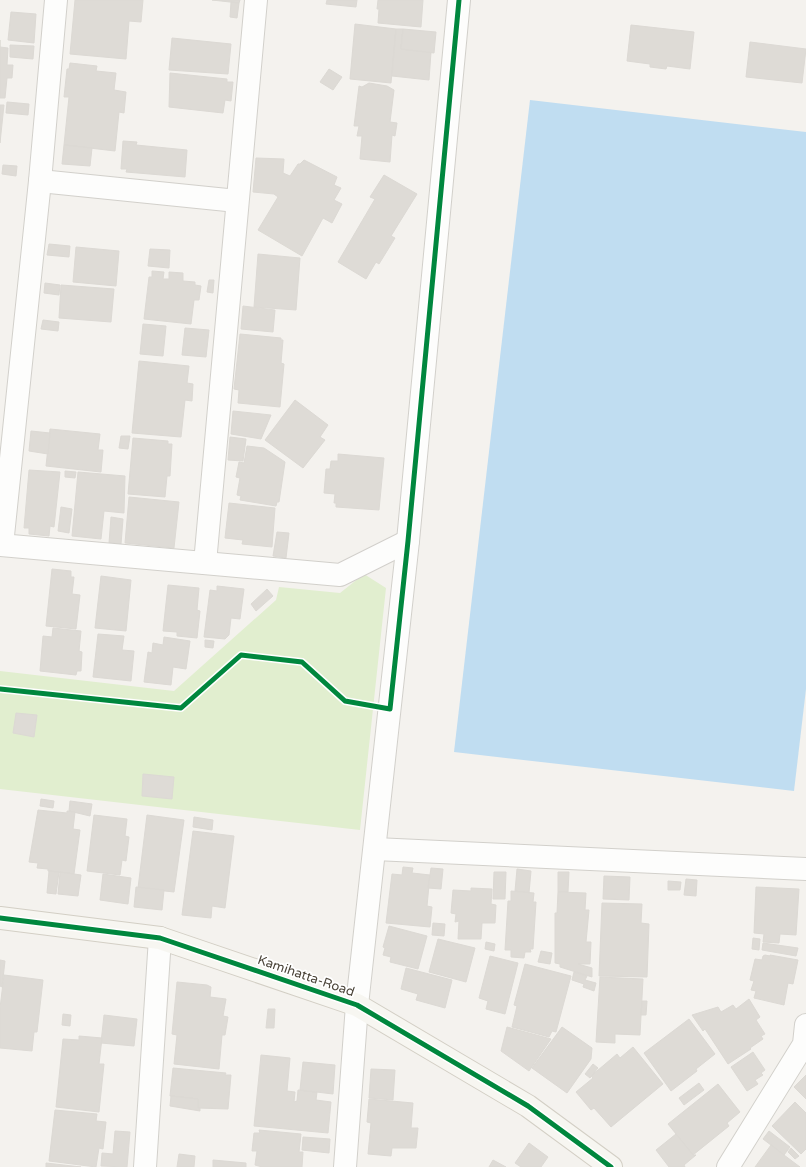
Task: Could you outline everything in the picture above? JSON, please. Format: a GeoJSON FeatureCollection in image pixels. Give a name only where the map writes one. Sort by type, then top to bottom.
{"type":"FeatureCollection","features":[{"type":"Feature","properties":{"kind":"street"},"geometry":{"type":"LineString","coordinates":[[56,0],[40,181],[1,545],[340,575],[408,542]]}},
{"type":"Feature","properties":{"kind":"street"},"geometry":{"type":"LineString","coordinates":[[205,563],[256,0]]}},
{"type":"Feature","properties":{"kind":"street"},"geometry":{"type":"LineString","coordinates":[[345,1167],[357,1005],[408,542],[459,0]]}},
{"type":"Feature","properties":{"kind":"street"},"geometry":{"type":"LineString","coordinates":[[40,181],[237,201]]}},
{"type":"Feature","properties":{"kind":"street"},"geometry":{"type":"LineString","coordinates":[[375,849],[806,869]]}},
{"type":"Feature","properties":{"kind":"street","name":"Kamihatta-Road"},"geometry":{"type":"LineString","coordinates":[[0,918],[160,938],[357,1005],[528,1106],[611,1167]]}},
{"type":"Feature","properties":{"kind":"street"},"geometry":{"type":"LineString","coordinates":[[145,1167],[160,938]]}},
{"type":"Feature","properties":{"kind":"street"},"geometry":{"type":"LineString","coordinates":[[728,1167],[805,1038]]}},
{"type":"Feature","properties":{"kind":"green space"},"geometry":{"type":"Polygon","coordinates":[[[364,574],[386,588],[360,830],[0,789],[0,671],[174,691],[276,600],[279,587],[340,593],[364,574]]]}},
{"type":"Feature","properties":{"kind":"water"},"geometry":{"type":"Polygon","coordinates":[[[530,100],[806,132],[806,689],[794,791],[454,752],[530,100]]]}},
{"type":"Feature","properties":{"kind":"building"},"geometry":{"type":"Polygon","coordinates":[[[75,0],[143,0],[141,22],[129,21],[126,59],[70,54],[75,0]]]}},
{"type":"Feature","properties":{"kind":"building"},"geometry":{"type":"Polygon","coordinates":[[[212,0],[240,0],[239,3],[212,0]]]}},
{"type":"Feature","properties":{"kind":"building"},"geometry":{"type":"Polygon","coordinates":[[[327,0],[357,0],[356,7],[326,4],[327,0]]]}},
{"type":"Feature","properties":{"kind":"building"},"geometry":{"type":"Polygon","coordinates":[[[378,0],[423,0],[421,27],[378,23],[378,0]]]}},
{"type":"Feature","properties":{"kind":"building"},"geometry":{"type":"Polygon","coordinates":[[[231,2],[239,3],[237,18],[230,17],[231,2]]]}},
{"type":"Feature","properties":{"kind":"building"},"geometry":{"type":"Polygon","coordinates":[[[11,12],[36,14],[34,43],[8,40],[11,12]]]}},
{"type":"Feature","properties":{"kind":"building"},"geometry":{"type":"Polygon","coordinates":[[[355,24],[396,29],[391,83],[350,79],[355,24]]]}},
{"type":"Feature","properties":{"kind":"building"},"geometry":{"type":"Polygon","coordinates":[[[631,25],[694,32],[690,69],[667,66],[666,69],[650,67],[650,64],[627,61],[631,25]]]}},
{"type":"Feature","properties":{"kind":"building"},"geometry":{"type":"Polygon","coordinates":[[[396,29],[403,29],[401,49],[431,52],[429,80],[392,76],[396,29]]]}},
{"type":"Feature","properties":{"kind":"building"},"geometry":{"type":"Polygon","coordinates":[[[403,29],[436,32],[434,53],[401,49],[403,29]]]}},
{"type":"Feature","properties":{"kind":"building"},"geometry":{"type":"Polygon","coordinates":[[[172,38],[231,44],[228,74],[169,70],[172,38]]]}},
{"type":"Feature","properties":{"kind":"building"},"geometry":{"type":"Polygon","coordinates":[[[750,42],[806,49],[802,83],[746,77],[750,42]]]}},
{"type":"Feature","properties":{"kind":"building"},"geometry":{"type":"Polygon","coordinates":[[[10,45],[34,46],[33,59],[10,57],[10,45]]]}},
{"type":"Feature","properties":{"kind":"building"},"geometry":{"type":"Polygon","coordinates":[[[0,47],[8,48],[7,65],[13,65],[12,78],[7,78],[5,98],[0,98],[0,47]]]}},
{"type":"Feature","properties":{"kind":"building"},"geometry":{"type":"Polygon","coordinates":[[[70,63],[97,66],[96,71],[116,73],[114,90],[126,92],[124,113],[119,112],[115,151],[64,145],[69,97],[64,97],[67,69],[69,69],[70,63]]]}},
{"type":"Feature","properties":{"kind":"building"},"geometry":{"type":"Polygon","coordinates":[[[329,69],[342,77],[333,90],[320,82],[329,69]]]}},
{"type":"Feature","properties":{"kind":"building"},"geometry":{"type":"Polygon","coordinates":[[[170,73],[227,79],[227,82],[233,82],[231,101],[225,100],[223,113],[169,107],[170,73]]]}},
{"type":"Feature","properties":{"kind":"building"},"geometry":{"type":"Polygon","coordinates":[[[369,83],[387,86],[394,90],[390,122],[397,123],[395,136],[392,135],[390,162],[360,159],[362,136],[357,136],[359,126],[354,126],[359,86],[362,87],[369,83]]]}},
{"type":"Feature","properties":{"kind":"building"},"geometry":{"type":"Polygon","coordinates":[[[7,102],[29,104],[28,115],[6,113],[7,102]]]}},
{"type":"Feature","properties":{"kind":"building"},"geometry":{"type":"Polygon","coordinates":[[[0,105],[4,105],[0,143],[0,105]]]}},
{"type":"Feature","properties":{"kind":"building"},"geometry":{"type":"Polygon","coordinates":[[[123,141],[137,142],[136,145],[187,150],[185,177],[126,172],[127,169],[121,169],[123,141]]]}},
{"type":"Feature","properties":{"kind":"building"},"geometry":{"type":"Polygon","coordinates":[[[64,145],[92,148],[90,166],[62,164],[64,145]]]}},
{"type":"Feature","properties":{"kind":"building"},"geometry":{"type":"Polygon","coordinates":[[[256,158],[284,159],[283,173],[290,176],[298,164],[304,160],[337,177],[334,185],[341,188],[334,200],[342,204],[332,223],[323,218],[302,256],[258,230],[278,197],[274,194],[253,192],[256,158]]]}},
{"type":"Feature","properties":{"kind":"building"},"geometry":{"type":"Polygon","coordinates":[[[3,165],[17,166],[16,176],[2,174],[3,165]]]}},
{"type":"Feature","properties":{"kind":"building"},"geometry":{"type":"Polygon","coordinates":[[[384,175],[417,194],[391,236],[395,238],[379,264],[376,262],[366,279],[338,262],[375,199],[370,197],[384,175]]]}},
{"type":"Feature","properties":{"kind":"building"},"geometry":{"type":"Polygon","coordinates":[[[49,244],[70,246],[69,257],[47,255],[49,244]]]}},
{"type":"Feature","properties":{"kind":"building"},"geometry":{"type":"Polygon","coordinates":[[[76,247],[119,251],[116,286],[73,282],[76,247]]]}},
{"type":"Feature","properties":{"kind":"building"},"geometry":{"type":"Polygon","coordinates":[[[150,249],[170,250],[169,268],[148,266],[150,249]]]}},
{"type":"Feature","properties":{"kind":"building"},"geometry":{"type":"Polygon","coordinates":[[[258,254],[300,258],[296,310],[254,307],[258,254]]]}},
{"type":"Feature","properties":{"kind":"building"},"geometry":{"type":"Polygon","coordinates":[[[152,271],[164,272],[163,279],[169,279],[169,272],[183,273],[183,281],[195,282],[195,285],[201,286],[199,300],[194,300],[191,324],[144,319],[149,277],[152,277],[152,271]]]}},
{"type":"Feature","properties":{"kind":"building"},"geometry":{"type":"Polygon","coordinates":[[[209,280],[214,280],[213,293],[207,292],[209,280]]]}},
{"type":"Feature","properties":{"kind":"building"},"geometry":{"type":"Polygon","coordinates":[[[45,283],[60,285],[59,295],[44,293],[45,283]]]}},
{"type":"Feature","properties":{"kind":"building"},"geometry":{"type":"Polygon","coordinates":[[[61,285],[114,289],[111,322],[59,318],[61,285]]]}},
{"type":"Feature","properties":{"kind":"building"},"geometry":{"type":"Polygon","coordinates":[[[243,306],[275,310],[273,332],[241,329],[243,306]]]}},
{"type":"Feature","properties":{"kind":"building"},"geometry":{"type":"Polygon","coordinates":[[[43,320],[59,322],[58,331],[41,329],[43,320]]]}},
{"type":"Feature","properties":{"kind":"building"},"geometry":{"type":"Polygon","coordinates":[[[143,324],[166,326],[163,356],[140,354],[143,324]]]}},
{"type":"Feature","properties":{"kind":"building"},"geometry":{"type":"Polygon","coordinates":[[[185,328],[209,330],[206,357],[182,355],[185,328]]]}},
{"type":"Feature","properties":{"kind":"building"},"geometry":{"type":"Polygon","coordinates":[[[240,334],[281,338],[281,340],[283,340],[281,363],[284,364],[280,407],[238,403],[239,390],[234,389],[240,334]]]}},
{"type":"Feature","properties":{"kind":"building"},"geometry":{"type":"Polygon","coordinates":[[[139,361],[189,366],[187,383],[193,384],[192,401],[185,400],[181,437],[132,433],[139,361]]]}},
{"type":"Feature","properties":{"kind":"building"},"geometry":{"type":"Polygon","coordinates":[[[295,400],[328,425],[320,437],[325,440],[303,468],[265,440],[295,400]]]}},
{"type":"Feature","properties":{"kind":"building"},"geometry":{"type":"Polygon","coordinates":[[[233,411],[271,415],[261,439],[231,434],[233,411]]]}},
{"type":"Feature","properties":{"kind":"building"},"geometry":{"type":"Polygon","coordinates":[[[50,429],[100,434],[98,450],[103,450],[101,472],[46,466],[50,429]]]}},
{"type":"Feature","properties":{"kind":"building"},"geometry":{"type":"Polygon","coordinates":[[[31,431],[50,433],[48,454],[29,451],[31,431]]]}},
{"type":"Feature","properties":{"kind":"building"},"geometry":{"type":"Polygon","coordinates":[[[121,436],[130,436],[128,449],[119,448],[121,436]]]}},
{"type":"Feature","properties":{"kind":"building"},"geometry":{"type":"Polygon","coordinates":[[[230,437],[246,439],[243,461],[228,460],[230,437]]]}},
{"type":"Feature","properties":{"kind":"building"},"geometry":{"type":"Polygon","coordinates":[[[133,438],[168,441],[168,444],[172,444],[170,476],[167,476],[165,497],[128,494],[133,438]]]}},
{"type":"Feature","properties":{"kind":"building"},"geometry":{"type":"Polygon","coordinates":[[[247,446],[264,448],[285,462],[279,502],[277,502],[276,506],[240,500],[241,496],[237,495],[240,478],[236,477],[239,462],[244,463],[247,446]]]}},
{"type":"Feature","properties":{"kind":"building"},"geometry":{"type":"Polygon","coordinates":[[[338,454],[384,458],[379,510],[336,507],[336,503],[334,503],[335,494],[324,493],[326,469],[330,469],[331,461],[338,461],[338,454]]]}},
{"type":"Feature","properties":{"kind":"building"},"geometry":{"type":"Polygon","coordinates":[[[29,470],[60,472],[54,527],[50,526],[49,536],[29,534],[29,528],[24,528],[29,470]]]}},
{"type":"Feature","properties":{"kind":"building"},"geometry":{"type":"Polygon","coordinates":[[[65,471],[76,472],[75,478],[65,477],[65,471]]]}},
{"type":"Feature","properties":{"kind":"building"},"geometry":{"type":"Polygon","coordinates":[[[78,472],[125,476],[124,513],[104,511],[101,539],[72,536],[78,472]]]}},
{"type":"Feature","properties":{"kind":"building"},"geometry":{"type":"Polygon","coordinates":[[[129,497],[179,502],[174,548],[125,543],[129,497]]]}},
{"type":"Feature","properties":{"kind":"building"},"geometry":{"type":"Polygon","coordinates":[[[229,503],[275,508],[272,547],[242,544],[243,540],[225,538],[229,503]]]}},
{"type":"Feature","properties":{"kind":"building"},"geometry":{"type":"Polygon","coordinates":[[[61,507],[72,509],[69,533],[58,531],[61,507]]]}},
{"type":"Feature","properties":{"kind":"building"},"geometry":{"type":"Polygon","coordinates":[[[111,517],[123,519],[121,544],[109,543],[111,517]]]}},
{"type":"Feature","properties":{"kind":"building"},"geometry":{"type":"Polygon","coordinates":[[[277,532],[289,533],[286,558],[273,556],[277,532]]]}},
{"type":"Feature","properties":{"kind":"building"},"geometry":{"type":"Polygon","coordinates":[[[52,569],[71,571],[71,577],[74,577],[72,594],[80,595],[76,629],[46,626],[52,569]]]}},
{"type":"Feature","properties":{"kind":"building"},"geometry":{"type":"Polygon","coordinates":[[[101,576],[131,580],[126,631],[95,628],[101,576]]]}},
{"type":"Feature","properties":{"kind":"building"},"geometry":{"type":"Polygon","coordinates":[[[168,585],[199,588],[197,610],[200,611],[197,638],[177,636],[177,632],[163,631],[168,585]]]}},
{"type":"Feature","properties":{"kind":"building"},"geometry":{"type":"Polygon","coordinates":[[[217,586],[244,589],[240,619],[231,618],[229,635],[225,639],[204,637],[210,590],[217,591],[217,586]]]}},
{"type":"Feature","properties":{"kind":"building"},"geometry":{"type":"Polygon","coordinates":[[[267,589],[273,596],[256,611],[251,604],[267,589]]]}},
{"type":"Feature","properties":{"kind":"building"},"geometry":{"type":"Polygon","coordinates":[[[53,628],[81,631],[79,651],[82,652],[81,671],[77,671],[76,675],[40,671],[43,636],[52,637],[53,628]]]}},
{"type":"Feature","properties":{"kind":"building"},"geometry":{"type":"Polygon","coordinates":[[[98,634],[124,636],[122,650],[134,651],[131,681],[93,677],[98,634]]]}},
{"type":"Feature","properties":{"kind":"building"},"geometry":{"type":"Polygon","coordinates":[[[164,637],[190,641],[186,669],[173,667],[171,685],[144,682],[148,652],[152,653],[153,643],[163,645],[164,637]]]}},
{"type":"Feature","properties":{"kind":"building"},"geometry":{"type":"Polygon","coordinates":[[[205,640],[214,641],[213,648],[205,647],[205,640]]]}},
{"type":"Feature","properties":{"kind":"building"},"geometry":{"type":"Polygon","coordinates":[[[16,713],[37,715],[34,737],[13,733],[16,713]]]}},
{"type":"Feature","properties":{"kind":"building"},"geometry":{"type":"Polygon","coordinates":[[[143,774],[174,777],[172,799],[142,796],[143,774]]]}},
{"type":"Feature","properties":{"kind":"building"},"geometry":{"type":"Polygon","coordinates":[[[41,799],[54,801],[53,808],[40,806],[41,799]]]}},
{"type":"Feature","properties":{"kind":"building"},"geometry":{"type":"Polygon","coordinates":[[[70,801],[92,804],[90,816],[69,811],[70,801]]]}},
{"type":"Feature","properties":{"kind":"building"},"geometry":{"type":"Polygon","coordinates":[[[38,810],[67,813],[67,811],[75,812],[73,829],[80,830],[74,874],[48,871],[48,869],[37,868],[38,863],[29,862],[38,810]]]}},
{"type":"Feature","properties":{"kind":"building"},"geometry":{"type":"Polygon","coordinates":[[[94,815],[127,819],[125,836],[129,837],[126,861],[122,860],[120,875],[87,871],[94,815]]]}},
{"type":"Feature","properties":{"kind":"building"},"geometry":{"type":"Polygon","coordinates":[[[147,815],[184,820],[174,892],[138,888],[147,815]]]}},
{"type":"Feature","properties":{"kind":"building"},"geometry":{"type":"Polygon","coordinates":[[[194,817],[213,820],[212,830],[193,827],[194,817]]]}},
{"type":"Feature","properties":{"kind":"building"},"geometry":{"type":"Polygon","coordinates":[[[193,831],[234,836],[225,908],[212,906],[211,918],[182,915],[193,831]]]}},
{"type":"Feature","properties":{"kind":"building"},"geometry":{"type":"Polygon","coordinates":[[[403,867],[413,868],[412,873],[430,875],[427,906],[432,907],[430,927],[386,923],[392,874],[402,875],[403,867]]]}},
{"type":"Feature","properties":{"kind":"building"},"geometry":{"type":"Polygon","coordinates":[[[431,868],[443,869],[441,889],[428,888],[431,868]]]}},
{"type":"Feature","properties":{"kind":"building"},"geometry":{"type":"Polygon","coordinates":[[[517,869],[531,871],[529,893],[515,891],[517,869]]]}},
{"type":"Feature","properties":{"kind":"building"},"geometry":{"type":"Polygon","coordinates":[[[49,871],[59,872],[56,894],[47,893],[49,871]]]}},
{"type":"Feature","properties":{"kind":"building"},"geometry":{"type":"Polygon","coordinates":[[[60,872],[81,875],[78,896],[58,894],[60,872]]]}},
{"type":"Feature","properties":{"kind":"building"},"geometry":{"type":"Polygon","coordinates":[[[494,872],[506,872],[505,899],[493,899],[494,872]]]}},
{"type":"Feature","properties":{"kind":"building"},"geometry":{"type":"Polygon","coordinates":[[[558,872],[569,872],[568,892],[558,892],[558,872]]]}},
{"type":"Feature","properties":{"kind":"building"},"geometry":{"type":"Polygon","coordinates":[[[103,874],[131,878],[128,904],[100,900],[103,874]]]}},
{"type":"Feature","properties":{"kind":"building"},"geometry":{"type":"Polygon","coordinates":[[[604,876],[630,877],[629,900],[603,899],[604,876]]]}},
{"type":"Feature","properties":{"kind":"building"},"geometry":{"type":"Polygon","coordinates":[[[686,879],[697,880],[696,896],[684,895],[686,879]]]}},
{"type":"Feature","properties":{"kind":"building"},"geometry":{"type":"Polygon","coordinates":[[[668,881],[681,882],[680,890],[668,890],[668,881]]]}},
{"type":"Feature","properties":{"kind":"building"},"geometry":{"type":"Polygon","coordinates":[[[136,887],[164,890],[162,910],[134,907],[136,887]]]}},
{"type":"Feature","properties":{"kind":"building"},"geometry":{"type":"Polygon","coordinates":[[[756,887],[799,889],[796,935],[780,934],[779,943],[763,942],[764,934],[754,933],[756,887]]]}},
{"type":"Feature","properties":{"kind":"building"},"geometry":{"type":"Polygon","coordinates":[[[471,888],[492,889],[491,904],[496,905],[495,923],[482,923],[481,939],[458,939],[459,921],[455,922],[456,914],[451,913],[453,890],[471,891],[471,888]]]}},
{"type":"Feature","properties":{"kind":"building"},"geometry":{"type":"Polygon","coordinates":[[[511,891],[534,893],[533,902],[536,902],[533,949],[530,949],[531,952],[525,952],[524,958],[511,957],[511,950],[505,950],[508,901],[511,901],[511,891]]]}},
{"type":"Feature","properties":{"kind":"building"},"geometry":{"type":"Polygon","coordinates":[[[558,892],[586,893],[585,910],[589,910],[586,942],[591,942],[590,964],[578,964],[592,968],[592,977],[560,967],[560,964],[555,963],[555,913],[557,913],[558,892]]]}},
{"type":"Feature","properties":{"kind":"building"},"geometry":{"type":"Polygon","coordinates":[[[602,903],[642,904],[641,923],[649,924],[647,977],[599,976],[602,903]]]}},
{"type":"Feature","properties":{"kind":"building"},"geometry":{"type":"Polygon","coordinates":[[[433,923],[445,924],[444,936],[432,935],[433,923]]]}},
{"type":"Feature","properties":{"kind":"building"},"geometry":{"type":"Polygon","coordinates":[[[389,926],[427,936],[418,969],[390,962],[391,957],[383,955],[385,948],[383,947],[389,926]]]}},
{"type":"Feature","properties":{"kind":"building"},"geometry":{"type":"Polygon","coordinates":[[[753,938],[760,939],[759,950],[752,949],[753,938]]]}},
{"type":"Feature","properties":{"kind":"building"},"geometry":{"type":"Polygon","coordinates":[[[438,939],[475,948],[466,982],[429,972],[438,939]]]}},
{"type":"Feature","properties":{"kind":"building"},"geometry":{"type":"Polygon","coordinates":[[[486,942],[495,944],[494,951],[485,949],[486,942]]]}},
{"type":"Feature","properties":{"kind":"building"},"geometry":{"type":"Polygon","coordinates":[[[763,943],[798,948],[796,956],[762,950],[763,943]]]}},
{"type":"Feature","properties":{"kind":"building"},"geometry":{"type":"Polygon","coordinates":[[[541,951],[552,953],[550,964],[538,962],[541,951]]]}},
{"type":"Feature","properties":{"kind":"building"},"geometry":{"type":"Polygon","coordinates":[[[765,955],[798,960],[793,984],[788,983],[784,1005],[754,998],[756,991],[751,990],[754,981],[750,980],[755,959],[762,960],[763,956],[765,955]]]}},
{"type":"Feature","properties":{"kind":"building"},"geometry":{"type":"Polygon","coordinates":[[[490,956],[518,963],[505,1014],[486,1009],[488,1001],[479,998],[490,956]]]}},
{"type":"Feature","properties":{"kind":"building"},"geometry":{"type":"Polygon","coordinates":[[[0,960],[5,961],[2,987],[0,986],[0,960]]]}},
{"type":"Feature","properties":{"kind":"building"},"geometry":{"type":"Polygon","coordinates":[[[525,964],[571,976],[556,1032],[552,1031],[549,1037],[512,1027],[517,1006],[514,1005],[525,964]]]}},
{"type":"Feature","properties":{"kind":"building"},"geometry":{"type":"Polygon","coordinates":[[[406,968],[452,980],[445,1008],[416,1000],[418,994],[401,989],[406,968]]]}},
{"type":"Feature","properties":{"kind":"building"},"geometry":{"type":"Polygon","coordinates":[[[574,972],[587,976],[585,980],[596,983],[594,991],[583,987],[584,984],[572,980],[574,972]]]}},
{"type":"Feature","properties":{"kind":"building"},"geometry":{"type":"Polygon","coordinates":[[[4,975],[43,980],[37,1032],[34,1032],[32,1051],[0,1048],[0,1008],[4,975]]]}},
{"type":"Feature","properties":{"kind":"building"},"geometry":{"type":"Polygon","coordinates":[[[600,977],[643,979],[640,1035],[615,1034],[615,1043],[596,1042],[600,977]]]}},
{"type":"Feature","properties":{"kind":"building"},"geometry":{"type":"Polygon","coordinates":[[[177,982],[207,985],[211,987],[210,997],[226,999],[223,1016],[228,1017],[225,1035],[222,1035],[219,1069],[174,1064],[177,1035],[172,1034],[177,982]]]}},
{"type":"Feature","properties":{"kind":"building"},"geometry":{"type":"Polygon","coordinates":[[[749,999],[760,1017],[756,1020],[765,1034],[761,1036],[763,1039],[750,1048],[751,1049],[728,1064],[705,1029],[703,1031],[692,1015],[718,1007],[721,1012],[733,1005],[736,1009],[749,999]]]}},
{"type":"Feature","properties":{"kind":"building"},"geometry":{"type":"Polygon","coordinates":[[[642,1001],[647,1001],[646,1015],[641,1015],[642,1001]]]}},
{"type":"Feature","properties":{"kind":"building"},"geometry":{"type":"Polygon","coordinates":[[[268,1009],[275,1009],[274,1028],[266,1028],[268,1009]]]}},
{"type":"Feature","properties":{"kind":"building"},"geometry":{"type":"Polygon","coordinates":[[[63,1014],[71,1015],[70,1026],[62,1025],[63,1014]]]}},
{"type":"Feature","properties":{"kind":"building"},"geometry":{"type":"Polygon","coordinates":[[[104,1015],[137,1019],[134,1046],[101,1043],[104,1015]]]}},
{"type":"Feature","properties":{"kind":"building"},"geometry":{"type":"Polygon","coordinates":[[[689,1019],[715,1054],[696,1069],[697,1071],[671,1091],[644,1053],[689,1019]]]}},
{"type":"Feature","properties":{"kind":"building"},"geometry":{"type":"Polygon","coordinates":[[[507,1027],[551,1039],[529,1071],[501,1051],[507,1027]]]}},
{"type":"Feature","properties":{"kind":"building"},"geometry":{"type":"Polygon","coordinates":[[[562,1027],[592,1048],[591,1059],[567,1093],[532,1068],[562,1027]]]}},
{"type":"Feature","properties":{"kind":"building"},"geometry":{"type":"Polygon","coordinates":[[[79,1036],[102,1038],[99,1064],[104,1064],[99,1112],[56,1107],[63,1039],[79,1040],[79,1036]]]}},
{"type":"Feature","properties":{"kind":"building"},"geometry":{"type":"Polygon","coordinates":[[[633,1047],[663,1084],[611,1127],[594,1108],[591,1110],[576,1092],[593,1078],[591,1076],[617,1054],[620,1058],[633,1047]]]}},
{"type":"Feature","properties":{"kind":"building"},"geometry":{"type":"Polygon","coordinates":[[[753,1052],[765,1070],[761,1073],[763,1075],[755,1080],[758,1084],[747,1091],[731,1067],[753,1052]]]}},
{"type":"Feature","properties":{"kind":"building"},"geometry":{"type":"Polygon","coordinates":[[[261,1055],[290,1058],[287,1091],[295,1092],[294,1102],[297,1101],[298,1090],[317,1092],[316,1100],[331,1102],[328,1133],[254,1126],[261,1055]]]}},
{"type":"Feature","properties":{"kind":"building"},"geometry":{"type":"Polygon","coordinates":[[[303,1062],[335,1065],[333,1094],[300,1090],[303,1062]]]}},
{"type":"Feature","properties":{"kind":"building"},"geometry":{"type":"Polygon","coordinates":[[[593,1064],[598,1068],[590,1078],[585,1074],[593,1064]]]}},
{"type":"Feature","properties":{"kind":"building"},"geometry":{"type":"Polygon","coordinates":[[[173,1068],[226,1073],[225,1075],[231,1075],[228,1109],[198,1108],[198,1099],[170,1096],[173,1068]]]}},
{"type":"Feature","properties":{"kind":"building"},"geometry":{"type":"Polygon","coordinates":[[[371,1069],[395,1070],[393,1100],[369,1098],[371,1069]]]}},
{"type":"Feature","properties":{"kind":"building"},"geometry":{"type":"Polygon","coordinates":[[[806,1075],[806,1099],[794,1087],[806,1075]]]}},
{"type":"Feature","properties":{"kind":"building"},"geometry":{"type":"Polygon","coordinates":[[[699,1083],[704,1090],[684,1105],[679,1098],[699,1083]]]}},
{"type":"Feature","properties":{"kind":"building"},"geometry":{"type":"Polygon","coordinates":[[[718,1084],[740,1112],[727,1123],[729,1126],[693,1155],[668,1124],[718,1084]]]}},
{"type":"Feature","properties":{"kind":"building"},"geometry":{"type":"Polygon","coordinates":[[[171,1096],[198,1099],[198,1108],[200,1108],[200,1111],[170,1106],[171,1096]]]}},
{"type":"Feature","properties":{"kind":"building"},"geometry":{"type":"Polygon","coordinates":[[[369,1099],[413,1103],[411,1128],[418,1128],[416,1148],[392,1148],[391,1156],[368,1154],[371,1123],[367,1122],[369,1099]]]}},
{"type":"Feature","properties":{"kind":"building"},"geometry":{"type":"Polygon","coordinates":[[[795,1102],[806,1113],[806,1149],[801,1154],[772,1126],[795,1102]]]}},
{"type":"Feature","properties":{"kind":"building"},"geometry":{"type":"Polygon","coordinates":[[[55,1110],[97,1114],[96,1121],[106,1122],[103,1149],[99,1148],[96,1167],[49,1161],[55,1110]]]}},
{"type":"Feature","properties":{"kind":"building"},"geometry":{"type":"Polygon","coordinates":[[[259,1130],[301,1134],[299,1152],[303,1152],[302,1167],[262,1167],[255,1165],[257,1151],[252,1151],[254,1133],[260,1133],[259,1130]]]}},
{"type":"Feature","properties":{"kind":"building"},"geometry":{"type":"Polygon","coordinates":[[[115,1131],[130,1132],[127,1167],[101,1166],[102,1153],[113,1154],[115,1131]]]}},
{"type":"Feature","properties":{"kind":"building"},"geometry":{"type":"Polygon","coordinates":[[[769,1131],[790,1147],[784,1155],[763,1139],[769,1131]]]}},
{"type":"Feature","properties":{"kind":"building"},"geometry":{"type":"Polygon","coordinates":[[[676,1134],[693,1155],[696,1155],[684,1165],[685,1167],[669,1167],[656,1150],[676,1134]]]}},
{"type":"Feature","properties":{"kind":"building"},"geometry":{"type":"Polygon","coordinates":[[[303,1137],[330,1139],[329,1153],[302,1150],[303,1137]]]}},
{"type":"Feature","properties":{"kind":"building"},"geometry":{"type":"Polygon","coordinates":[[[529,1143],[548,1157],[541,1167],[521,1167],[515,1163],[529,1143]]]}},
{"type":"Feature","properties":{"kind":"building"},"geometry":{"type":"Polygon","coordinates":[[[771,1145],[784,1155],[800,1167],[755,1167],[771,1145]]]}},
{"type":"Feature","properties":{"kind":"building"},"geometry":{"type":"Polygon","coordinates":[[[791,1148],[799,1156],[795,1159],[788,1152],[791,1148]]]}},
{"type":"Feature","properties":{"kind":"building"},"geometry":{"type":"Polygon","coordinates":[[[179,1154],[195,1156],[194,1167],[177,1167],[179,1154]]]}},
{"type":"Feature","properties":{"kind":"building"},"geometry":{"type":"Polygon","coordinates":[[[213,1160],[246,1163],[246,1167],[213,1167],[213,1160]]]}},
{"type":"Feature","properties":{"kind":"building"},"geometry":{"type":"Polygon","coordinates":[[[493,1160],[506,1167],[489,1167],[493,1160]]]}},
{"type":"Feature","properties":{"kind":"building"},"geometry":{"type":"Polygon","coordinates":[[[46,1163],[81,1167],[46,1167],[46,1163]]]}},
{"type":"Feature","properties":{"kind":"cycle path"},"geometry":{"type":"LineString","coordinates":[[0,689],[181,708],[241,655],[302,662],[345,701],[390,709],[408,541],[459,0]]}},
{"type":"Feature","properties":{"kind":"cycle path"},"geometry":{"type":"LineString","coordinates":[[0,918],[160,938],[357,1005],[528,1106],[611,1167]]}}]}
